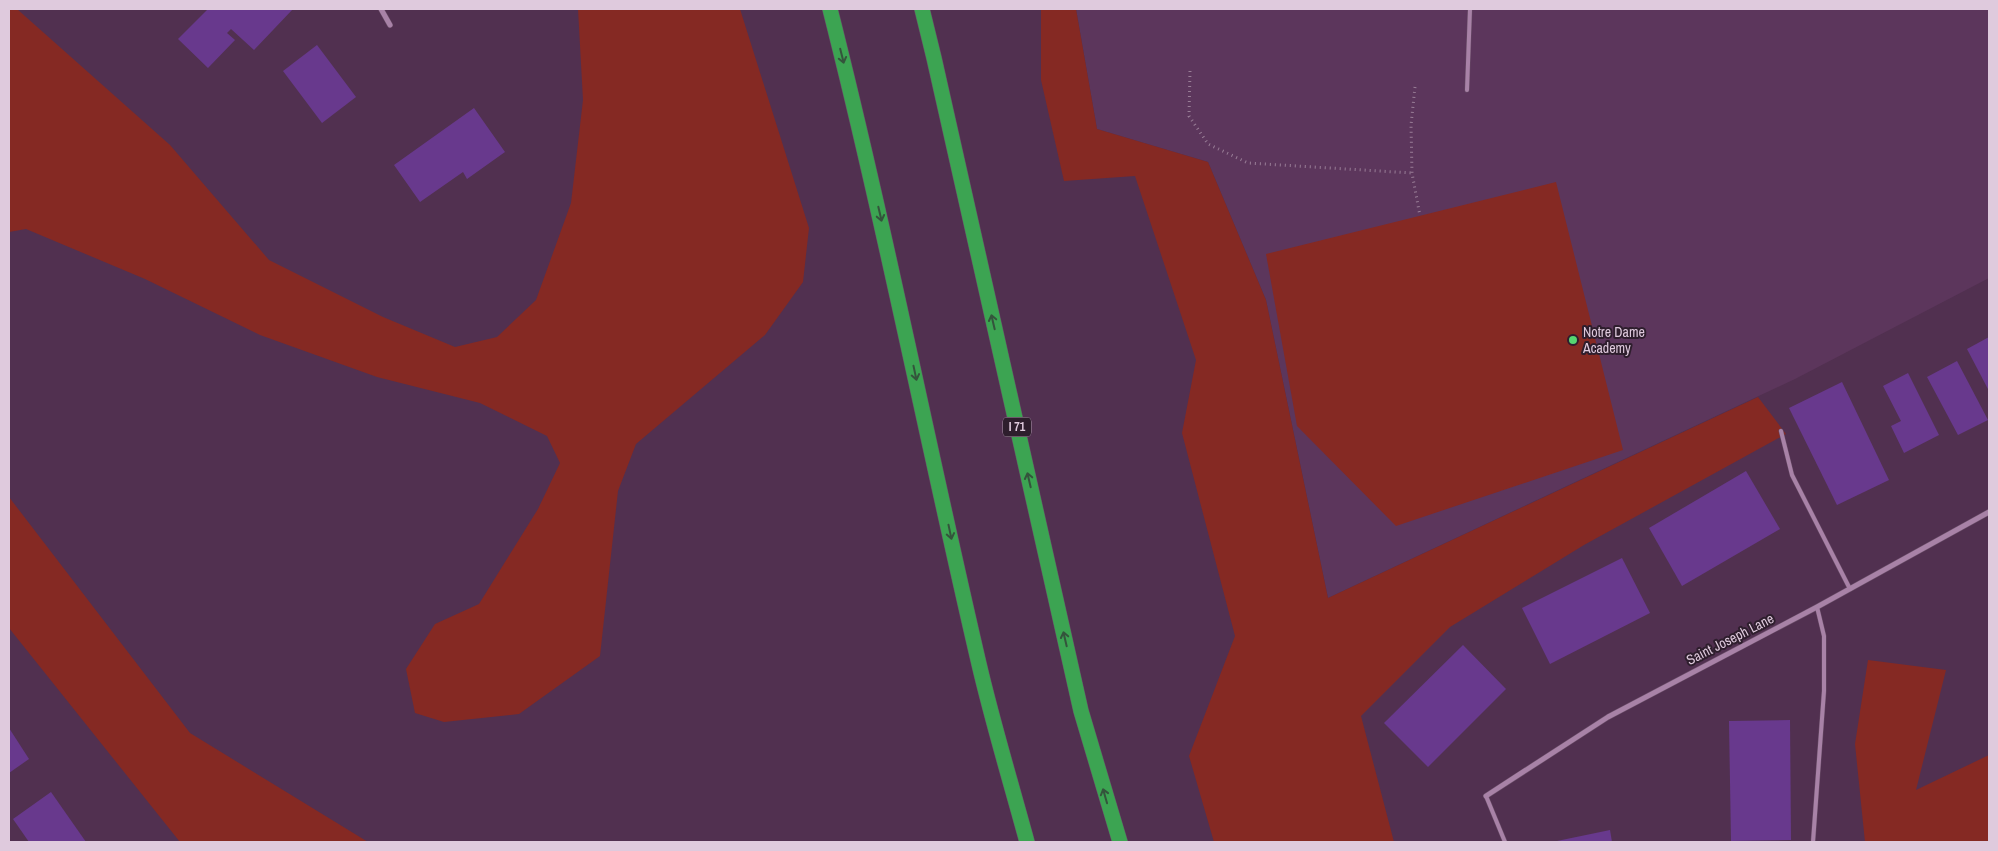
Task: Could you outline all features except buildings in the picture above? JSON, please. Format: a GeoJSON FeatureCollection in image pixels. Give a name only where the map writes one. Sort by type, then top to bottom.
{"type":"FeatureCollection","features":[{"type":"Feature","properties":{"kind":"highway"},"geometry":{"type":"LineString","coordinates":[[830,9],[855,105],[979,666],[1028,842]]}},
{"type":"Feature","properties":{"kind":"highway","name":"I 71"},"geometry":{"type":"LineString","coordinates":[[922,9],[1081,710],[1120,842]]}},
{"type":"Feature","properties":{"kind":"street"},"geometry":{"type":"LineString","coordinates":[[381,9],[390,25]]}},
{"type":"Feature","properties":{"kind":"street","name":"Saint Joseph Lane"},"geometry":{"type":"LineString","coordinates":[[1486,796],[1608,717],[1817,607],[1989,512]]}},
{"type":"Feature","properties":{"kind":"lane"},"geometry":{"type":"LineString","coordinates":[[1467,90],[1470,9]]}},
{"type":"Feature","properties":{"kind":"lane"},"geometry":{"type":"LineString","coordinates":[[1781,431],[1792,475],[1850,589]]}},
{"type":"Feature","properties":{"kind":"lane"},"geometry":{"type":"LineString","coordinates":[[1812,842],[1824,691],[1824,636],[1817,607]]}},
{"type":"Feature","properties":{"kind":"lane"},"geometry":{"type":"LineString","coordinates":[[1486,796],[1504,842]]}},
{"type":"Feature","properties":{"kind":"path"},"geometry":{"type":"LineString","coordinates":[[1190,71],[1189,116],[1208,144],[1248,163],[1412,173]]}},
{"type":"Feature","properties":{"kind":"path"},"geometry":{"type":"LineString","coordinates":[[1414,87],[1411,125],[1412,173],[1420,216]]}},
{"type":"Feature","properties":{"kind":"shaded area"},"geometry":{"type":"Polygon","coordinates":[[[9,9],[17,9],[170,145],[269,260],[383,317],[455,347],[497,337],[536,300],[571,203],[583,100],[578,9],[740,9],[809,228],[803,282],[765,335],[636,444],[618,491],[600,656],[519,714],[444,722],[415,713],[406,669],[435,624],[479,604],[538,509],[560,463],[547,436],[480,403],[377,377],[260,335],[145,279],[26,229],[9,232],[9,9]]]}},
{"type":"Feature","properties":{"kind":"shaded area"},"geometry":{"type":"Polygon","coordinates":[[[1041,9],[1076,9],[1097,129],[1208,162],[1266,300],[1328,598],[1758,397],[1786,434],[1584,545],[1450,627],[1361,716],[1394,842],[1214,842],[1189,756],[1235,636],[1182,433],[1196,360],[1135,176],[1064,181],[1041,80],[1041,9]]]}},
{"type":"Feature","properties":{"kind":"shaded area","name":"Notre Dame Academy"},"geometry":{"type":"Polygon","coordinates":[[[1076,9],[1989,9],[1989,278],[1795,379],[1328,598],[1266,300],[1208,162],[1097,129],[1076,9]]]}},
{"type":"Feature","properties":{"kind":"shaded area"},"geometry":{"type":"Polygon","coordinates":[[[1556,182],[1623,450],[1396,526],[1297,426],[1266,254],[1556,182]]]}},
{"type":"Feature","properties":{"kind":"shaded area"},"geometry":{"type":"Polygon","coordinates":[[[9,497],[190,733],[368,842],[180,842],[9,628],[9,497]]]}},
{"type":"Feature","properties":{"kind":"shaded area"},"geometry":{"type":"Polygon","coordinates":[[[1868,660],[1946,670],[1916,790],[1989,755],[1989,842],[1865,842],[1855,744],[1868,660]]]}},
{"type":"Feature","properties":{"kind":"place","name":"Notre Dame Academy"},"geometry":{"type":"Point","coordinates":[1573,340]}}]}
